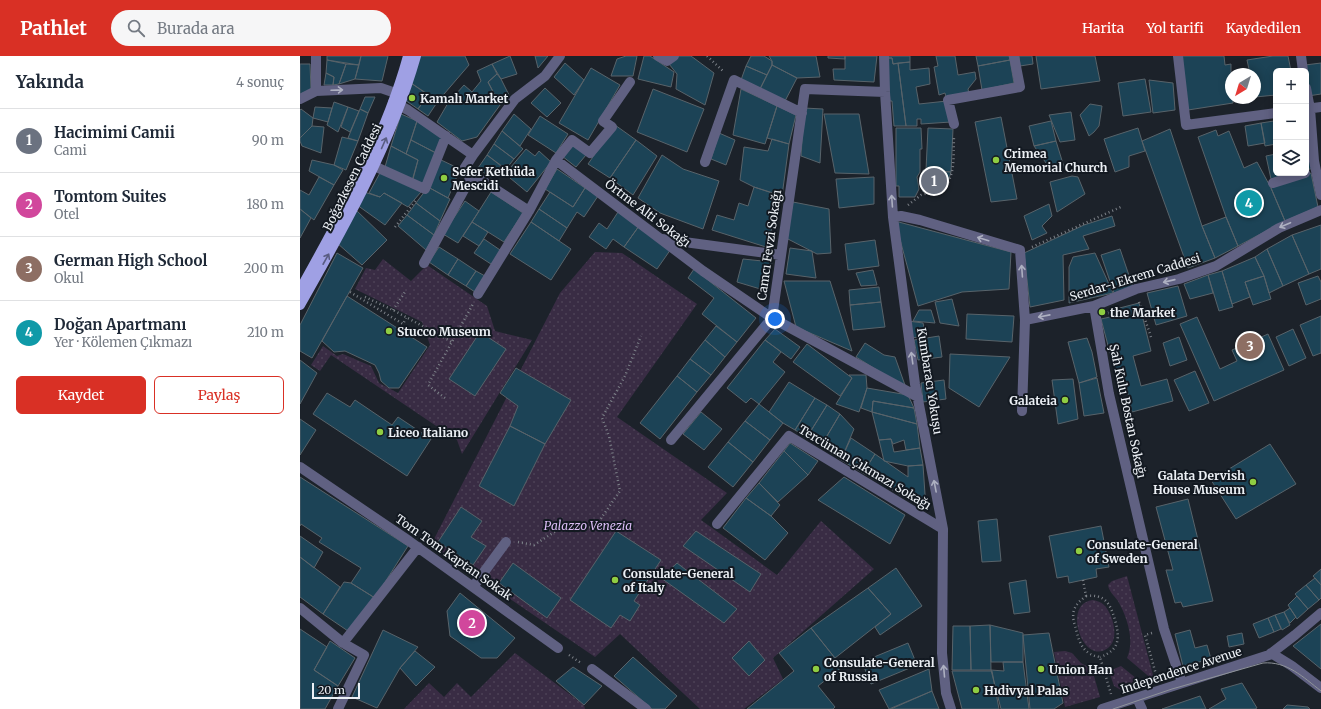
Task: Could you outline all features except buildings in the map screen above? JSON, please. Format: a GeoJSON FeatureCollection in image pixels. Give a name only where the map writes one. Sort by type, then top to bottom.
{"type":"FeatureCollection","features":[{"type":"Feature","properties":{"kind":"main road","name":"Boğazkesen Caddesi"},"geometry":{"type":"LineString","coordinates":[[300,290],[399,99],[408,56]]}},
{"type":"Feature","properties":{"kind":"main road","name":"Boğazkesen Caddesi"},"geometry":{"type":"LineString","coordinates":[[300,305],[330,252],[374,166],[416,56]]}},
{"type":"Feature","properties":{"kind":"street"},"geometry":{"type":"LineString","coordinates":[[316,56],[316,91]]}},
{"type":"Feature","properties":{"kind":"street"},"geometry":{"type":"LineString","coordinates":[[529,211],[464,169],[515,99],[545,76],[560,56]]}},
{"type":"Feature","properties":{"kind":"street","name":"Kumbaracı Yokuşu"},"geometry":{"type":"LineString","coordinates":[[884,56],[893,217],[918,397],[943,529],[942,654],[946,693],[951,709]]}},
{"type":"Feature","properties":{"kind":"street"},"geometry":{"type":"LineString","coordinates":[[954,124],[948,100],[1020,87],[1014,56]]}},
{"type":"Feature","properties":{"kind":"street"},"geometry":{"type":"LineString","coordinates":[[1178,56],[1186,125],[1273,113]]}},
{"type":"Feature","properties":{"kind":"street"},"geometry":{"type":"LineString","coordinates":[[1301,56],[1303,68]]}},
{"type":"Feature","properties":{"kind":"street"},"geometry":{"type":"LineString","coordinates":[[705,162],[734,80],[802,113]]}},
{"type":"Feature","properties":{"kind":"street"},"geometry":{"type":"LineString","coordinates":[[478,294],[529,211],[556,160],[572,140],[590,153],[612,127],[603,121],[630,82]]}},
{"type":"Feature","properties":{"kind":"street"},"geometry":{"type":"LineString","coordinates":[[300,99],[316,91],[381,88],[399,99],[408,110],[473,155]]}},
{"type":"Feature","properties":{"kind":"street","name":"Camcı Fevzi Sokağı"},"geometry":{"type":"LineString","coordinates":[[885,92],[805,89],[772,318],[918,397]]}},
{"type":"Feature","properties":{"kind":"street"},"geometry":{"type":"LineString","coordinates":[[1309,109],[1321,108]]}},
{"type":"Feature","properties":{"kind":"street"},"geometry":{"type":"LineString","coordinates":[[374,166],[425,189],[446,136]]}},
{"type":"Feature","properties":{"kind":"street","name":"Örtme Alti Sokağı"},"geometry":{"type":"LineString","coordinates":[[556,160],[703,271],[772,318]]}},
{"type":"Feature","properties":{"kind":"street"},"geometry":{"type":"LineString","coordinates":[[1309,172],[1321,195]]}},
{"type":"Feature","properties":{"kind":"street"},"geometry":{"type":"LineString","coordinates":[[424,263],[472,174]]}},
{"type":"Feature","properties":{"kind":"street"},"geometry":{"type":"LineString","coordinates":[[1273,184],[1297,176]]}},
{"type":"Feature","properties":{"kind":"street","name":"Serdar-ı Ekrem Caddesi"},"geometry":{"type":"LineString","coordinates":[[1025,320],[1094,306],[1135,290],[1179,279],[1216,266],[1279,228],[1321,210]]}},
{"type":"Feature","properties":{"kind":"street"},"geometry":{"type":"LineString","coordinates":[[893,217],[901,216],[920,220],[1020,250],[1025,320],[1022,411]]}},
{"type":"Feature","properties":{"kind":"street"},"geometry":{"type":"LineString","coordinates":[[661,239],[781,255]]}},
{"type":"Feature","properties":{"kind":"street","name":"Şah Kulu Bostan Sokağı"},"geometry":{"type":"LineString","coordinates":[[1094,306],[1109,394],[1164,629],[1182,683]]}},
{"type":"Feature","properties":{"kind":"street"},"geometry":{"type":"LineString","coordinates":[[671,440],[772,318]]}},
{"type":"Feature","properties":{"kind":"street","name":"Tercüman Çıkmazı Sokağı"},"geometry":{"type":"LineString","coordinates":[[717,524],[789,436],[943,529]]}},
{"type":"Feature","properties":{"kind":"street","name":"Tom Tom Kaptan Sokak"},"geometry":{"type":"LineString","coordinates":[[300,467],[418,547],[558,648]]}},
{"type":"Feature","properties":{"kind":"street"},"geometry":{"type":"LineString","coordinates":[[474,587],[506,542]]}},
{"type":"Feature","properties":{"kind":"street"},"geometry":{"type":"LineString","coordinates":[[343,643],[418,547]]}},
{"type":"Feature","properties":{"kind":"street"},"geometry":{"type":"LineString","coordinates":[[300,608],[343,643],[364,655],[338,709]]}},
{"type":"Feature","properties":{"kind":"street","name":"Independence Avenue"},"geometry":{"type":"LineString","coordinates":[[1102,709],[1270,654],[1321,613]]}},
{"type":"Feature","properties":{"kind":"street"},"geometry":{"type":"LineString","coordinates":[[1270,654],[1292,666],[1320,685]]}},
{"type":"Feature","properties":{"kind":"street"},"geometry":{"type":"LineString","coordinates":[[592,669],[646,709]]}},
{"type":"Feature","properties":{"kind":"street"},"geometry":{"type":"LineString","coordinates":[[1137,698],[1142,709]]}},
{"type":"Feature","properties":{"kind":"path"},"geometry":{"type":"LineString","coordinates":[[707,56],[734,80]]}},
{"type":"Feature","properties":{"kind":"path"},"geometry":{"type":"LineString","coordinates":[[893,217],[921,195],[944,189],[949,182],[953,174],[954,124]]}},
{"type":"Feature","properties":{"kind":"path"},"geometry":{"type":"LineString","coordinates":[[395,227],[425,189]]}},
{"type":"Feature","properties":{"kind":"path"},"geometry":{"type":"LineString","coordinates":[[1020,250],[1028,249],[1123,206]]}},
{"type":"Feature","properties":{"kind":"path"},"geometry":{"type":"LineString","coordinates":[[1135,290],[1151,337]]}},
{"type":"Feature","properties":{"kind":"path"},"geometry":{"type":"LineString","coordinates":[[350,292],[403,324],[406,318]]}},
{"type":"Feature","properties":{"kind":"path"},"geometry":{"type":"LineString","coordinates":[[393,310],[405,292]]}},
{"type":"Feature","properties":{"kind":"path"},"geometry":{"type":"LineString","coordinates":[[445,398],[428,385],[478,294]]}},
{"type":"Feature","properties":{"kind":"path"},"geometry":{"type":"LineString","coordinates":[[365,297],[393,310],[452,342]]}},
{"type":"Feature","properties":{"kind":"path"},"geometry":{"type":"LineString","coordinates":[[506,542],[518,542],[534,545],[559,529],[595,527],[620,491],[609,436],[602,418],[625,376],[641,336]]}},
{"type":"Feature","properties":{"kind":"path"},"geometry":{"type":"LineString","coordinates":[[1083,580],[1086,596]]}},
{"type":"Feature","properties":{"kind":"path"},"geometry":{"type":"LineString","coordinates":[[1095,595],[1105,599],[1112,608],[1119,633],[1115,647],[1106,655],[1100,657],[1094,656],[1083,648],[1079,642],[1073,619],[1074,610],[1078,602],[1086,596],[1095,595]]}},
{"type":"Feature","properties":{"kind":"path"},"geometry":{"type":"LineString","coordinates":[[1154,638],[1152,633],[1145,635],[1161,690]]}},
{"type":"Feature","properties":{"kind":"path"},"geometry":{"type":"LineString","coordinates":[[558,648],[592,669]]}},
{"type":"Feature","properties":{"kind":"path"},"geometry":{"type":"LineString","coordinates":[[1100,657],[1111,696]]}},
{"type":"Feature","properties":{"kind":"green space","name":"Palazzo Venezia"},"geometry":{"type":"Polygon","coordinates":[[[595,252],[622,253],[697,304],[617,417],[727,493],[701,520],[777,575],[821,521],[874,569],[773,658],[783,679],[744,709],[700,709],[620,634],[595,657],[431,545],[560,293],[595,252]]]}},
{"type":"Feature","properties":{"kind":"green space"},"geometry":{"type":"Polygon","coordinates":[[[383,259],[411,281],[427,265],[487,306],[495,331],[532,340],[462,454],[457,440],[331,355],[320,371],[311,365],[323,346],[337,356],[343,354],[371,366],[379,383],[398,393],[430,345],[422,322],[355,289],[366,268],[375,270],[383,259]]]}},
{"type":"Feature","properties":{"kind":"green space"},"geometry":{"type":"Polygon","coordinates":[[[1127,576],[1154,679],[1153,680],[1127,658],[1130,636],[1127,621],[1118,601],[1108,585],[1112,581],[1127,576]]]}},
{"type":"Feature","properties":{"kind":"green space"},"geometry":{"type":"Polygon","coordinates":[[[1093,600],[1104,605],[1110,614],[1114,626],[1114,639],[1112,644],[1108,648],[1099,652],[1091,649],[1084,642],[1079,632],[1077,622],[1078,611],[1083,604],[1093,600]]]}},
{"type":"Feature","properties":{"kind":"green space"},"geometry":{"type":"Polygon","coordinates":[[[1065,651],[1072,653],[1081,663],[1092,669],[1100,697],[1065,707],[1054,652],[1065,651]]]}},
{"type":"Feature","properties":{"kind":"green space"},"geometry":{"type":"Polygon","coordinates":[[[515,653],[584,705],[585,709],[404,709],[429,683],[444,697],[457,683],[471,697],[515,653]]]}},
{"type":"Feature","properties":{"kind":"green space"},"geometry":{"type":"Polygon","coordinates":[[[1121,666],[1142,683],[1121,690],[1114,686],[1109,671],[1121,666]]]}},
{"type":"Feature","properties":{"kind":"tram line"},"geometry":{"type":"LineString","coordinates":[[1113,709],[1172,689],[1263,663],[1272,663],[1287,667],[1301,675],[1321,691]]}},
{"type":"Feature","properties":{"kind":"place","name":"Kamalı Market"},"geometry":{"type":"Point","coordinates":[412,98]}},
{"type":"Feature","properties":{"kind":"place","name":"Crimea Memorial Church"},"geometry":{"type":"Point","coordinates":[996,160]}},
{"type":"Feature","properties":{"kind":"place","name":"Sefer Kethüda Mescidi"},"geometry":{"type":"Point","coordinates":[444,178]}},
{"type":"Feature","properties":{"kind":"place","name":"Hacimimi Camii"},"geometry":{"type":"Point","coordinates":[934,181]}},
{"type":"Feature","properties":{"kind":"place","name":"Doğan Apartmanı"},"geometry":{"type":"Point","coordinates":[1249,203]}},
{"type":"Feature","properties":{"kind":"place","name":"the Market"},"geometry":{"type":"Point","coordinates":[1102,312]}},
{"type":"Feature","properties":{"kind":"place","name":"Stucco Museum"},"geometry":{"type":"Point","coordinates":[389,331]}},
{"type":"Feature","properties":{"kind":"place","name":"German High School"},"geometry":{"type":"Point","coordinates":[1250,346]}},
{"type":"Feature","properties":{"kind":"place","name":"Galateia"},"geometry":{"type":"Point","coordinates":[1065,400]}},
{"type":"Feature","properties":{"kind":"place","name":"Liceo Italiano"},"geometry":{"type":"Point","coordinates":[380,432]}},
{"type":"Feature","properties":{"kind":"place","name":"Galata Dervish House Museum"},"geometry":{"type":"Point","coordinates":[1253,482]}},
{"type":"Feature","properties":{"kind":"place","name":"Consulate-General of Sweden"},"geometry":{"type":"Point","coordinates":[1079,551]}},
{"type":"Feature","properties":{"kind":"place","name":"Consulate-General of Italy"},"geometry":{"type":"Point","coordinates":[615,580]}},
{"type":"Feature","properties":{"kind":"place","name":"Tomtom Suites"},"geometry":{"type":"Point","coordinates":[472,623]}},
{"type":"Feature","properties":{"kind":"place","name":"Consulate-General of Russia"},"geometry":{"type":"Point","coordinates":[816,669]}},
{"type":"Feature","properties":{"kind":"place","name":"Union Han"},"geometry":{"type":"Point","coordinates":[1041,669]}},
{"type":"Feature","properties":{"kind":"place","name":"Hıdivyal Palas"},"geometry":{"type":"Point","coordinates":[976,690]}}]}
